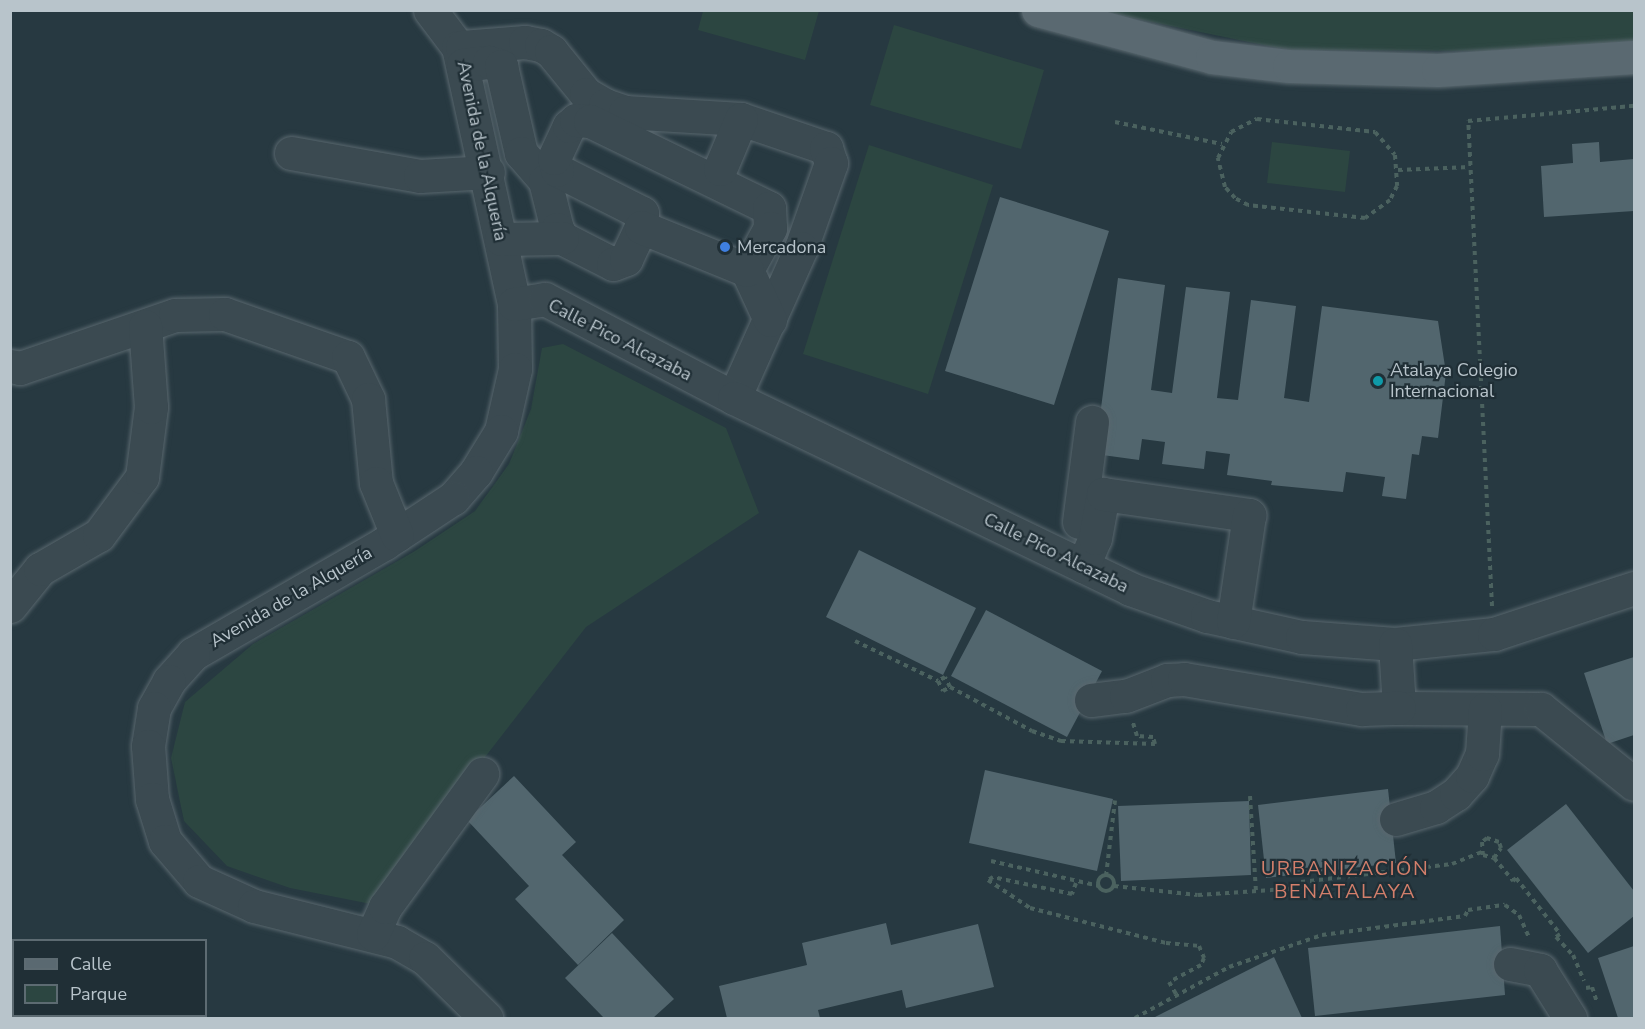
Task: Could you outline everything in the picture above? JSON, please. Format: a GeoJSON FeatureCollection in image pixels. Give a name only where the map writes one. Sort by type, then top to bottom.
{"type":"FeatureCollection","features":[{"type":"Feature","properties":{"kind":"main road"},"geometry":{"type":"LineString","coordinates":[[1038,10],[1212,57],[1289,66],[1438,70],[1635,57]]}},
{"type":"Feature","properties":{"kind":"street"},"geometry":{"type":"LineString","coordinates":[[447,31],[541,45],[551,51],[586,94],[605,105],[731,143]]}},
{"type":"Feature","properties":{"kind":"street"},"geometry":{"type":"LineString","coordinates":[[447,31],[489,62],[501,66],[521,153],[545,181],[642,213],[641,226],[626,259],[620,264],[562,238],[501,239]]}},
{"type":"Feature","properties":{"kind":"street","name":"Avenida de la Alquería"},"geometry":{"type":"LineString","coordinates":[[447,31],[488,172],[514,304],[515,369],[501,431],[476,472],[453,498],[397,535],[193,654],[169,681],[154,708],[148,746],[152,799],[165,841],[199,881],[254,906],[373,934],[425,958],[486,1018]]}},
{"type":"Feature","properties":{"kind":"street"},"geometry":{"type":"LineString","coordinates":[[562,238],[554,220],[559,187],[554,158],[569,126],[586,119],[769,208],[770,228],[747,270]]}},
{"type":"Feature","properties":{"kind":"street"},"geometry":{"type":"LineString","coordinates":[[636,133],[648,130],[731,143],[822,145],[831,158],[801,248],[734,398]]}},
{"type":"Feature","properties":{"kind":"street"},"geometry":{"type":"LineString","coordinates":[[291,153],[420,176],[488,172]]}},
{"type":"Feature","properties":{"kind":"street"},"geometry":{"type":"LineString","coordinates":[[641,226],[747,270],[770,320]]}},
{"type":"Feature","properties":{"kind":"street","name":"Calle Pico Alcazaba"},"geometry":{"type":"LineString","coordinates":[[514,304],[545,299],[734,398],[1130,589],[1233,622],[1302,637],[1395,644],[1494,634],[1635,588]]}},
{"type":"Feature","properties":{"kind":"street"},"geometry":{"type":"LineString","coordinates":[[10,366],[20,368],[175,315],[225,314],[348,357],[368,399],[376,483],[397,535]]}},
{"type":"Feature","properties":{"kind":"street"},"geometry":{"type":"LineString","coordinates":[[10,606],[40,569],[99,535],[142,477],[151,407],[145,326]]}},
{"type":"Feature","properties":{"kind":"street"},"geometry":{"type":"LineString","coordinates":[[1074,562],[1092,422]]}},
{"type":"Feature","properties":{"kind":"street"},"geometry":{"type":"LineString","coordinates":[[1074,562],[1095,538],[1102,494],[1249,514],[1233,622]]}},
{"type":"Feature","properties":{"kind":"street"},"geometry":{"type":"LineString","coordinates":[[1395,644],[1398,708]]}},
{"type":"Feature","properties":{"kind":"street"},"geometry":{"type":"LineString","coordinates":[[1091,700],[1126,696],[1167,680],[1184,679],[1362,709],[1541,709],[1635,784]]}},
{"type":"Feature","properties":{"kind":"street"},"geometry":{"type":"LineString","coordinates":[[1396,819],[1436,807],[1456,794],[1472,776],[1482,754],[1485,709]]}},
{"type":"Feature","properties":{"kind":"street"},"geometry":{"type":"LineString","coordinates":[[373,934],[386,907],[482,774]]}},
{"type":"Feature","properties":{"kind":"street"},"geometry":{"type":"LineString","coordinates":[[1525,967],[1585,1013]]}},
{"type":"Feature","properties":{"kind":"path"},"geometry":{"type":"LineString","coordinates":[[1494,634],[1467,121],[1635,106]]}},
{"type":"Feature","properties":{"kind":"path"},"geometry":{"type":"LineString","coordinates":[[1257,119],[1375,132],[1387,142],[1398,170],[1390,200],[1365,218],[1248,205],[1225,187],[1218,158],[1222,144],[1243,123],[1257,119]]}},
{"type":"Feature","properties":{"kind":"path"},"geometry":{"type":"LineString","coordinates":[[1115,122],[1222,144]]}},
{"type":"Feature","properties":{"kind":"path"},"geometry":{"type":"LineString","coordinates":[[1398,170],[1470,167]]}},
{"type":"Feature","properties":{"kind":"path"},"geometry":{"type":"LineString","coordinates":[[855,641],[938,681],[943,691],[950,687]]}},
{"type":"Feature","properties":{"kind":"path"},"geometry":{"type":"LineString","coordinates":[[938,681],[945,677],[950,687],[1046,737],[1153,746],[1153,737],[1137,736],[1126,696]]}},
{"type":"Feature","properties":{"kind":"path"},"geometry":{"type":"LineString","coordinates":[[1250,796],[1256,892]]}},
{"type":"Feature","properties":{"kind":"path"},"geometry":{"type":"LineString","coordinates":[[1099,886],[1106,876],[1115,801]]}},
{"type":"Feature","properties":{"kind":"path"},"geometry":{"type":"LineString","coordinates":[[1482,852],[1482,842],[1494,838],[1501,848],[1494,858]]}},
{"type":"Feature","properties":{"kind":"path"},"geometry":{"type":"LineString","coordinates":[[991,861],[1076,883],[1099,886],[1106,891],[1114,886],[1198,895],[1302,888],[1301,882],[1452,864],[1482,852],[1494,858],[1513,881],[1516,878],[1560,934],[1556,937],[1573,955],[1587,989],[1592,987],[1585,1013]]}},
{"type":"Feature","properties":{"kind":"path"},"geometry":{"type":"LineString","coordinates":[[1106,876],[1114,881],[1114,886]]}},
{"type":"Feature","properties":{"kind":"path"},"geometry":{"type":"LineString","coordinates":[[1076,883],[1072,894],[992,877],[988,880],[1030,908],[1166,943],[1199,946],[1204,958],[1201,965],[1169,982],[1177,996]]}},
{"type":"Feature","properties":{"kind":"path"},"geometry":{"type":"LineString","coordinates":[[1136,1018],[1250,958],[1322,935],[1465,916],[1468,910],[1504,904],[1519,915],[1525,967]]}},
{"type":"Feature","properties":{"kind":"green space"},"geometry":{"type":"Polygon","coordinates":[[[703,10],[819,11],[805,60],[698,30],[703,10]]]}},
{"type":"Feature","properties":{"kind":"green space"},"geometry":{"type":"Polygon","coordinates":[[[1098,11],[1634,11],[1634,41],[1518,51],[1288,50],[1098,11]]]}},
{"type":"Feature","properties":{"kind":"green space"},"geometry":{"type":"Polygon","coordinates":[[[894,25],[1044,70],[1021,149],[870,105],[894,25]]]}},
{"type":"Feature","properties":{"kind":"green space"},"geometry":{"type":"Polygon","coordinates":[[[1272,142],[1350,151],[1345,192],[1267,183],[1272,142]]]}},
{"type":"Feature","properties":{"kind":"green space"},"geometry":{"type":"Polygon","coordinates":[[[869,145],[993,185],[928,394],[803,354],[869,145]]]}},
{"type":"Feature","properties":{"kind":"green space"},"geometry":{"type":"Polygon","coordinates":[[[563,344],[726,428],[759,513],[586,627],[371,904],[290,888],[227,866],[184,821],[171,758],[185,702],[253,644],[415,551],[475,511],[509,464],[531,409],[542,348],[563,344]]]}},
{"type":"Feature","properties":{"kind":"building"},"geometry":{"type":"Polygon","coordinates":[[[1599,142],[1600,162],[1634,159],[1634,211],[1544,217],[1541,166],[1573,163],[1572,144],[1599,142]]]}},
{"type":"Feature","properties":{"kind":"building"},"geometry":{"type":"Polygon","coordinates":[[[1000,197],[1109,231],[1054,405],[945,371],[1000,197]]]}},
{"type":"Feature","properties":{"kind":"building","name":"Atalaya Colegio Internacional"},"geometry":{"type":"Polygon","coordinates":[[[1118,278],[1165,285],[1151,390],[1172,393],[1186,287],[1230,292],[1217,398],[1238,400],[1251,300],[1296,306],[1284,398],[1309,402],[1322,306],[1438,321],[1446,373],[1438,438],[1422,436],[1419,455],[1412,454],[1406,499],[1382,496],[1385,477],[1346,472],[1343,492],[1271,485],[1272,481],[1227,475],[1230,454],[1206,451],[1204,469],[1162,464],[1165,442],[1142,439],[1139,460],[1095,454],[1118,278]]]}},
{"type":"Feature","properties":{"kind":"building"},"geometry":{"type":"Polygon","coordinates":[[[859,550],[976,608],[943,675],[826,617],[859,550]]]}},
{"type":"Feature","properties":{"kind":"building"},"geometry":{"type":"Polygon","coordinates":[[[986,610],[1102,671],[1067,737],[951,676],[986,610]]]}},
{"type":"Feature","properties":{"kind":"building"},"geometry":{"type":"Polygon","coordinates":[[[1634,657],[1634,735],[1607,744],[1584,673],[1634,657]]]}},
{"type":"Feature","properties":{"kind":"building"},"geometry":{"type":"Polygon","coordinates":[[[985,770],[1113,799],[1097,871],[969,843],[985,770]]]}},
{"type":"Feature","properties":{"kind":"building"},"geometry":{"type":"Polygon","coordinates":[[[514,776],[576,842],[562,855],[624,920],[578,965],[515,899],[529,886],[467,820],[514,776]]]}},
{"type":"Feature","properties":{"kind":"building"},"geometry":{"type":"Polygon","coordinates":[[[1388,789],[1396,863],[1266,878],[1258,805],[1388,789]]]}},
{"type":"Feature","properties":{"kind":"building"},"geometry":{"type":"Polygon","coordinates":[[[1249,801],[1251,875],[1121,881],[1118,806],[1249,801]]]}},
{"type":"Feature","properties":{"kind":"building"},"geometry":{"type":"Polygon","coordinates":[[[1566,804],[1634,891],[1634,916],[1588,953],[1507,850],[1566,804]]]}},
{"type":"Feature","properties":{"kind":"building"},"geometry":{"type":"Polygon","coordinates":[[[886,923],[891,945],[978,924],[994,987],[906,1008],[902,990],[818,1010],[820,1018],[727,1018],[719,986],[807,965],[802,943],[886,923]]]}},
{"type":"Feature","properties":{"kind":"building"},"geometry":{"type":"Polygon","coordinates":[[[1500,926],[1505,995],[1315,1016],[1308,948],[1500,926]]]}},
{"type":"Feature","properties":{"kind":"building"},"geometry":{"type":"Polygon","coordinates":[[[612,933],[674,999],[653,1018],[604,1018],[565,978],[612,933]]]}},
{"type":"Feature","properties":{"kind":"building"},"geometry":{"type":"Polygon","coordinates":[[[1634,946],[1634,1018],[1618,1018],[1598,958],[1634,946]]]}},
{"type":"Feature","properties":{"kind":"building"},"geometry":{"type":"Polygon","coordinates":[[[1274,957],[1302,1018],[1153,1018],[1274,957]]]}},
{"type":"Feature","properties":{"kind":"place","name":"Mercadona"},"geometry":{"type":"Point","coordinates":[725,247]}},
{"type":"Feature","properties":{"kind":"place","name":"Atalaya Colegio Internacional"},"geometry":{"type":"Point","coordinates":[1378,381]}},
{"type":"Feature","properties":{"kind":"district","name":"URBANIZACIÓN BENATALAYA"},"geometry":{"type":"Point","coordinates":[1345,880]}}]}
